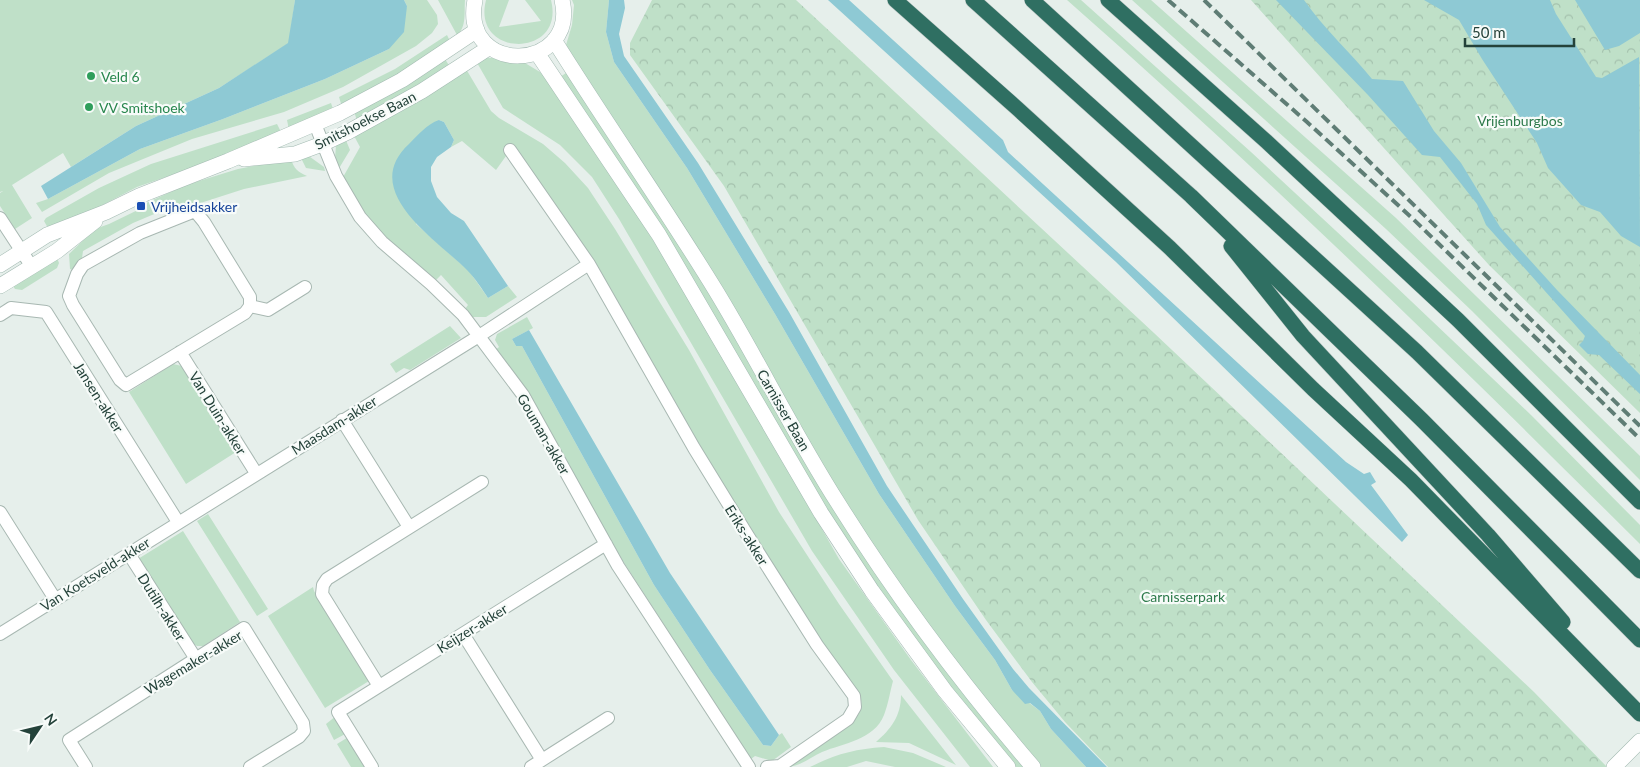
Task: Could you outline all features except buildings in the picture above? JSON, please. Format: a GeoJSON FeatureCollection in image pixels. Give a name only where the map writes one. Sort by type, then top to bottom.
{"type":"FeatureCollection","features":[{"type":"Feature","properties":{"kind":"highway"},"geometry":{"type":"LineString","coordinates":[[896,0],[1170,248],[1313,389],[1411,480],[1640,712]]}},
{"type":"Feature","properties":{"kind":"highway"},"geometry":{"type":"LineString","coordinates":[[973,0],[1191,196],[1422,420],[1640,640]]}},
{"type":"Feature","properties":{"kind":"highway"},"geometry":{"type":"LineString","coordinates":[[1032,0],[1417,352],[1640,571]]}},
{"type":"Feature","properties":{"kind":"highway"},"geometry":{"type":"LineString","coordinates":[[1108,0],[1267,142],[1451,313],[1640,502]]}},
{"type":"Feature","properties":{"kind":"highway"},"geometry":{"type":"LineString","coordinates":[[1191,196],[1304,336],[1488,535],[1640,712]]}},
{"type":"Feature","properties":{"kind":"main road"},"geometry":{"type":"LineString","coordinates":[[474,0],[474,20],[477,30],[490,47],[512,57],[525,57],[537,53],[554,40],[564,19],[562,0]]}},
{"type":"Feature","properties":{"kind":"main road","name":"Smitshoekse Baan"},"geometry":{"type":"LineString","coordinates":[[0,265],[46,235],[106,212],[139,196],[315,124],[402,80],[477,30]]}},
{"type":"Feature","properties":{"kind":"main road","name":"Carnisser Baan"},"geometry":{"type":"LineString","coordinates":[[554,40],[717,293],[837,502],[888,580],[960,679],[1034,767]]}},
{"type":"Feature","properties":{"kind":"main road","name":"Smitshoekse Baan"},"geometry":{"type":"LineString","coordinates":[[228,161],[295,154],[322,144],[348,132],[422,91],[490,47]]}},
{"type":"Feature","properties":{"kind":"main road","name":"Carnisser Baan"},"geometry":{"type":"LineString","coordinates":[[537,53],[659,235],[821,513],[867,583],[945,691],[1008,767]]}},
{"type":"Feature","properties":{"kind":"main road","name":"Smitshoekse Baan"},"geometry":{"type":"LineString","coordinates":[[0,286],[57,251],[106,212]]}},
{"type":"Feature","properties":{"kind":"main road"},"geometry":{"type":"LineString","coordinates":[[1614,767],[1636,745]]}},
{"type":"Feature","properties":{"kind":"street","name":"Gouman-akker"},"geometry":{"type":"LineString","coordinates":[[315,124],[336,176],[360,217],[382,242],[431,284],[463,315],[523,395],[606,544],[683,668],[749,767]]}},
{"type":"Feature","properties":{"kind":"street","name":"Eriks-akker"},"geometry":{"type":"LineString","coordinates":[[510,150],[589,264],[694,448],[817,645],[854,696],[855,707],[848,719],[780,766],[767,767]]}},
{"type":"Feature","properties":{"kind":"street"},"geometry":{"type":"LineString","coordinates":[[195,211],[204,222],[250,297],[250,306],[245,313],[180,352],[126,385],[120,380],[73,305],[70,296],[77,274],[84,265],[140,233],[195,211]]}},
{"type":"Feature","properties":{"kind":"street"},"geometry":{"type":"LineString","coordinates":[[0,218],[32,267]]}},
{"type":"Feature","properties":{"kind":"street"},"geometry":{"type":"LineString","coordinates":[[478,336],[589,264]]}},
{"type":"Feature","properties":{"kind":"street"},"geometry":{"type":"LineString","coordinates":[[250,306],[268,310],[305,287]]}},
{"type":"Feature","properties":{"kind":"street","name":"Jansen-akker"},"geometry":{"type":"LineString","coordinates":[[0,315],[11,308],[46,312],[178,522]]}},
{"type":"Feature","properties":{"kind":"street","name":"Maasdam-akker"},"geometry":{"type":"LineString","coordinates":[[190,515],[478,336]]}},
{"type":"Feature","properties":{"kind":"street","name":"Van Duin-akker"},"geometry":{"type":"LineString","coordinates":[[180,352],[256,473]]}},
{"type":"Feature","properties":{"kind":"street"},"geometry":{"type":"LineString","coordinates":[[342,420],[409,528]]}},
{"type":"Feature","properties":{"kind":"street"},"geometry":{"type":"LineString","coordinates":[[379,686],[322,594],[323,585],[327,579],[482,482]]}},
{"type":"Feature","properties":{"kind":"street"},"geometry":{"type":"LineString","coordinates":[[0,512],[55,599]]}},
{"type":"Feature","properties":{"kind":"street","name":"Van Koetsveld-akker"},"geometry":{"type":"LineString","coordinates":[[0,634],[190,515]]}},
{"type":"Feature","properties":{"kind":"street","name":"Keijzer-akker"},"geometry":{"type":"LineString","coordinates":[[372,767],[338,712],[606,544]]}},
{"type":"Feature","properties":{"kind":"street","name":"Dutilh-akker"},"geometry":{"type":"LineString","coordinates":[[129,554],[196,659]]}},
{"type":"Feature","properties":{"kind":"street","name":"Wagemaker-akker"},"geometry":{"type":"LineString","coordinates":[[86,767],[69,740],[244,628],[303,723],[304,731],[299,737],[250,767]]}},
{"type":"Feature","properties":{"kind":"street"},"geometry":{"type":"LineString","coordinates":[[463,634],[542,760]]}},
{"type":"Feature","properties":{"kind":"street"},"geometry":{"type":"LineString","coordinates":[[530,767],[608,718]]}},
{"type":"Feature","properties":{"kind":"green space","name":"VV Smitshoek"},"geometry":{"type":"Polygon","coordinates":[[[0,0],[295,0],[289,43],[219,88],[136,126],[71,167],[63,153],[12,185],[32,218],[15,229],[0,206],[0,193],[3,191],[0,192],[0,0]]]}},
{"type":"Feature","properties":{"kind":"green space"},"geometry":{"type":"Polygon","coordinates":[[[404,0],[427,0],[437,15],[438,24],[432,33],[416,46],[343,87],[284,112],[192,139],[109,173],[42,212],[36,203],[48,199],[140,149],[325,79],[389,49],[407,6],[404,0]]]}},
{"type":"Feature","properties":{"kind":"green space"},"geometry":{"type":"Polygon","coordinates":[[[438,0],[465,0],[464,24],[457,35],[438,0]]]}},
{"type":"Feature","properties":{"kind":"green space"},"geometry":{"type":"Polygon","coordinates":[[[486,0],[509,0],[499,27],[541,21],[525,0],[551,0],[552,19],[545,33],[533,41],[519,44],[504,41],[492,33],[485,19],[486,0]]]}},
{"type":"Feature","properties":{"kind":"green space"},"geometry":{"type":"Polygon","coordinates":[[[572,0],[609,0],[606,32],[614,62],[687,168],[775,314],[879,494],[955,606],[995,660],[1012,690],[1040,711],[1051,729],[1086,767],[1038,767],[891,581],[572,59],[566,45],[572,25],[574,5],[572,0]]]}},
{"type":"Feature","properties":{"kind":"green space","name":"Carnisserpark"},"geometry":{"type":"Polygon","coordinates":[[[652,0],[796,0],[1154,333],[1534,692],[1607,767],[1108,767],[1065,722],[1032,682],[986,620],[918,520],[724,186],[630,55],[630,43],[652,0]]]}},
{"type":"Feature","properties":{"kind":"green space"},"geometry":{"type":"Polygon","coordinates":[[[1067,0],[1081,0],[1251,152],[1391,282],[1531,415],[1640,525],[1640,544],[1358,267],[1214,132],[1067,0]]]}},
{"type":"Feature","properties":{"kind":"green space"},"geometry":{"type":"Polygon","coordinates":[[[1132,0],[1151,0],[1396,218],[1640,456],[1640,480],[1472,311],[1386,229],[1132,0]]]}},
{"type":"Feature","properties":{"kind":"green space","name":"Vrijenburgbos"},"geometry":{"type":"Polygon","coordinates":[[[1251,0],[1640,0],[1640,413],[1489,265],[1251,0]]]}},
{"type":"Feature","properties":{"kind":"green space"},"geometry":{"type":"Polygon","coordinates":[[[447,35],[450,41],[399,74],[342,107],[339,97],[395,69],[447,35]]]}},
{"type":"Feature","properties":{"kind":"green space"},"geometry":{"type":"Polygon","coordinates":[[[482,58],[496,58],[505,62],[525,63],[540,72],[551,83],[630,201],[761,422],[839,559],[911,660],[993,767],[970,767],[894,670],[812,551],[619,219],[592,177],[560,145],[503,108],[476,61],[482,58]]]}},
{"type":"Feature","properties":{"kind":"green space"},"geometry":{"type":"Polygon","coordinates":[[[445,59],[450,67],[357,121],[354,111],[445,59]]]}},
{"type":"Feature","properties":{"kind":"green space"},"geometry":{"type":"Polygon","coordinates":[[[466,69],[491,111],[499,118],[543,144],[565,163],[588,188],[689,350],[779,512],[839,604],[893,681],[884,715],[873,730],[858,740],[822,752],[800,764],[787,767],[854,720],[861,709],[860,695],[811,630],[509,144],[503,148],[506,156],[496,170],[462,141],[451,147],[454,140],[444,122],[439,120],[416,224],[469,271],[488,298],[508,286],[517,297],[486,317],[472,317],[465,309],[468,305],[441,275],[436,280],[431,279],[377,234],[342,179],[360,147],[353,134],[466,69]]]}},
{"type":"Feature","properties":{"kind":"green space"},"geometry":{"type":"Polygon","coordinates":[[[569,71],[620,147],[730,327],[779,415],[1025,767],[1013,767],[876,591],[560,77],[569,71]]]}},
{"type":"Feature","properties":{"kind":"green space"},"geometry":{"type":"Polygon","coordinates":[[[331,103],[333,109],[289,130],[287,120],[331,103]]]}},
{"type":"Feature","properties":{"kind":"green space"},"geometry":{"type":"Polygon","coordinates":[[[277,124],[281,132],[244,150],[137,187],[70,222],[48,228],[44,221],[46,218],[99,188],[151,164],[277,124]]]}},
{"type":"Feature","properties":{"kind":"green space"},"geometry":{"type":"Polygon","coordinates":[[[345,138],[350,150],[338,170],[335,159],[336,145],[345,138]]]}},
{"type":"Feature","properties":{"kind":"green space"},"geometry":{"type":"Polygon","coordinates":[[[306,154],[324,167],[325,171],[306,168],[300,156],[306,154]]]}},
{"type":"Feature","properties":{"kind":"green space"},"geometry":{"type":"Polygon","coordinates":[[[291,159],[297,170],[307,176],[244,189],[185,208],[178,204],[133,223],[83,251],[82,258],[73,270],[70,269],[69,254],[95,229],[144,207],[144,204],[186,185],[238,169],[291,159]]]}},
{"type":"Feature","properties":{"kind":"green space"},"geometry":{"type":"Polygon","coordinates":[[[57,258],[59,263],[57,268],[22,290],[15,289],[13,286],[57,258]]]}},
{"type":"Feature","properties":{"kind":"green space"},"geometry":{"type":"Polygon","coordinates":[[[527,317],[533,328],[512,339],[516,346],[522,346],[654,585],[710,670],[763,745],[771,746],[782,733],[791,747],[772,761],[755,756],[751,759],[621,558],[529,396],[495,350],[499,347],[495,340],[497,334],[527,317]]]}},
{"type":"Feature","properties":{"kind":"green space"},"geometry":{"type":"Polygon","coordinates":[[[450,326],[461,338],[410,370],[404,368],[396,373],[390,364],[450,326]]]}},
{"type":"Feature","properties":{"kind":"green space"},"geometry":{"type":"Polygon","coordinates":[[[173,364],[182,366],[236,452],[186,484],[129,392],[173,364]]]}},
{"type":"Feature","properties":{"kind":"green space"},"geometry":{"type":"Polygon","coordinates":[[[208,514],[268,609],[257,616],[197,521],[208,514]]]}},
{"type":"Feature","properties":{"kind":"green space"},"geometry":{"type":"Polygon","coordinates":[[[183,531],[240,622],[203,646],[197,646],[191,642],[138,559],[183,531]]]}},
{"type":"Feature","properties":{"kind":"green space"},"geometry":{"type":"Polygon","coordinates":[[[313,587],[369,681],[325,708],[268,616],[313,587]]]}},
{"type":"Feature","properties":{"kind":"green space"},"geometry":{"type":"Polygon","coordinates":[[[901,695],[956,765],[909,743],[876,742],[894,722],[901,703],[901,695]]]}},
{"type":"Feature","properties":{"kind":"green space"},"geometry":{"type":"Polygon","coordinates":[[[336,716],[347,733],[334,740],[326,724],[336,716]]]}},
{"type":"Feature","properties":{"kind":"green space"},"geometry":{"type":"Polygon","coordinates":[[[350,736],[369,767],[351,767],[337,744],[350,736]]]}},
{"type":"Feature","properties":{"kind":"green space"},"geometry":{"type":"Polygon","coordinates":[[[884,747],[913,753],[946,767],[895,767],[866,761],[847,767],[810,767],[846,753],[884,747]]]}},
{"type":"Feature","properties":{"kind":"water"},"geometry":{"type":"Polygon","coordinates":[[[295,0],[404,0],[407,6],[404,32],[389,49],[325,79],[140,149],[48,199],[41,186],[136,126],[219,88],[288,43],[295,0]]]}},
{"type":"Feature","properties":{"kind":"water"},"geometry":{"type":"Polygon","coordinates":[[[609,0],[624,0],[625,8],[619,34],[624,56],[698,163],[789,312],[887,486],[1013,669],[1029,688],[1107,767],[1086,767],[1051,729],[1040,711],[1030,703],[1025,704],[1012,690],[995,660],[955,606],[879,494],[775,314],[687,168],[614,62],[606,32],[609,0]]]}},
{"type":"Feature","properties":{"kind":"water"},"geometry":{"type":"Polygon","coordinates":[[[828,0],[849,0],[1003,140],[1008,152],[1346,462],[1364,474],[1370,472],[1376,482],[1371,485],[1408,535],[1402,542],[1116,262],[828,0]]]}},
{"type":"Feature","properties":{"kind":"water"},"geometry":{"type":"Polygon","coordinates":[[[1276,0],[1304,0],[1320,21],[1372,79],[1403,81],[1434,131],[1461,163],[1500,227],[1557,290],[1640,375],[1640,394],[1599,355],[1588,354],[1579,345],[1585,336],[1486,225],[1477,204],[1440,157],[1422,155],[1368,95],[1276,0]]]}},
{"type":"Feature","properties":{"kind":"water"},"geometry":{"type":"Polygon","coordinates":[[[1424,0],[1550,0],[1556,14],[1596,77],[1602,78],[1639,57],[1640,247],[1621,236],[1600,212],[1581,205],[1548,168],[1537,143],[1459,20],[1424,0]]]}},
{"type":"Feature","properties":{"kind":"water"},"geometry":{"type":"Polygon","coordinates":[[[1575,0],[1640,0],[1640,33],[1619,46],[1605,50],[1575,0]]]}},
{"type":"Feature","properties":{"kind":"water"},"geometry":{"type":"Polygon","coordinates":[[[439,120],[444,122],[454,140],[451,147],[437,157],[431,167],[431,181],[437,197],[451,213],[464,221],[508,286],[488,298],[467,270],[422,229],[408,213],[397,197],[392,179],[396,162],[409,144],[431,124],[439,120]]]}},
{"type":"Feature","properties":{"kind":"water"},"geometry":{"type":"Polygon","coordinates":[[[529,330],[670,573],[779,735],[771,746],[763,745],[710,670],[654,585],[522,346],[516,346],[512,339],[529,330]]]}},
{"type":"Feature","properties":{"kind":"railway"},"geometry":{"type":"LineString","coordinates":[[1168,0],[1307,122],[1411,217],[1640,439]]}},
{"type":"Feature","properties":{"kind":"railway"},"geometry":{"type":"LineString","coordinates":[[1204,0],[1640,426]]}},
{"type":"Feature","properties":{"kind":"place","name":"Veld 6"},"geometry":{"type":"Point","coordinates":[91,76]}},
{"type":"Feature","properties":{"kind":"place","name":"VV Smitshoek"},"geometry":{"type":"Point","coordinates":[89,107]}},
{"type":"Feature","properties":{"kind":"place","name":"Vrijheidsakker"},"geometry":{"type":"Point","coordinates":[141,206]}}]}
